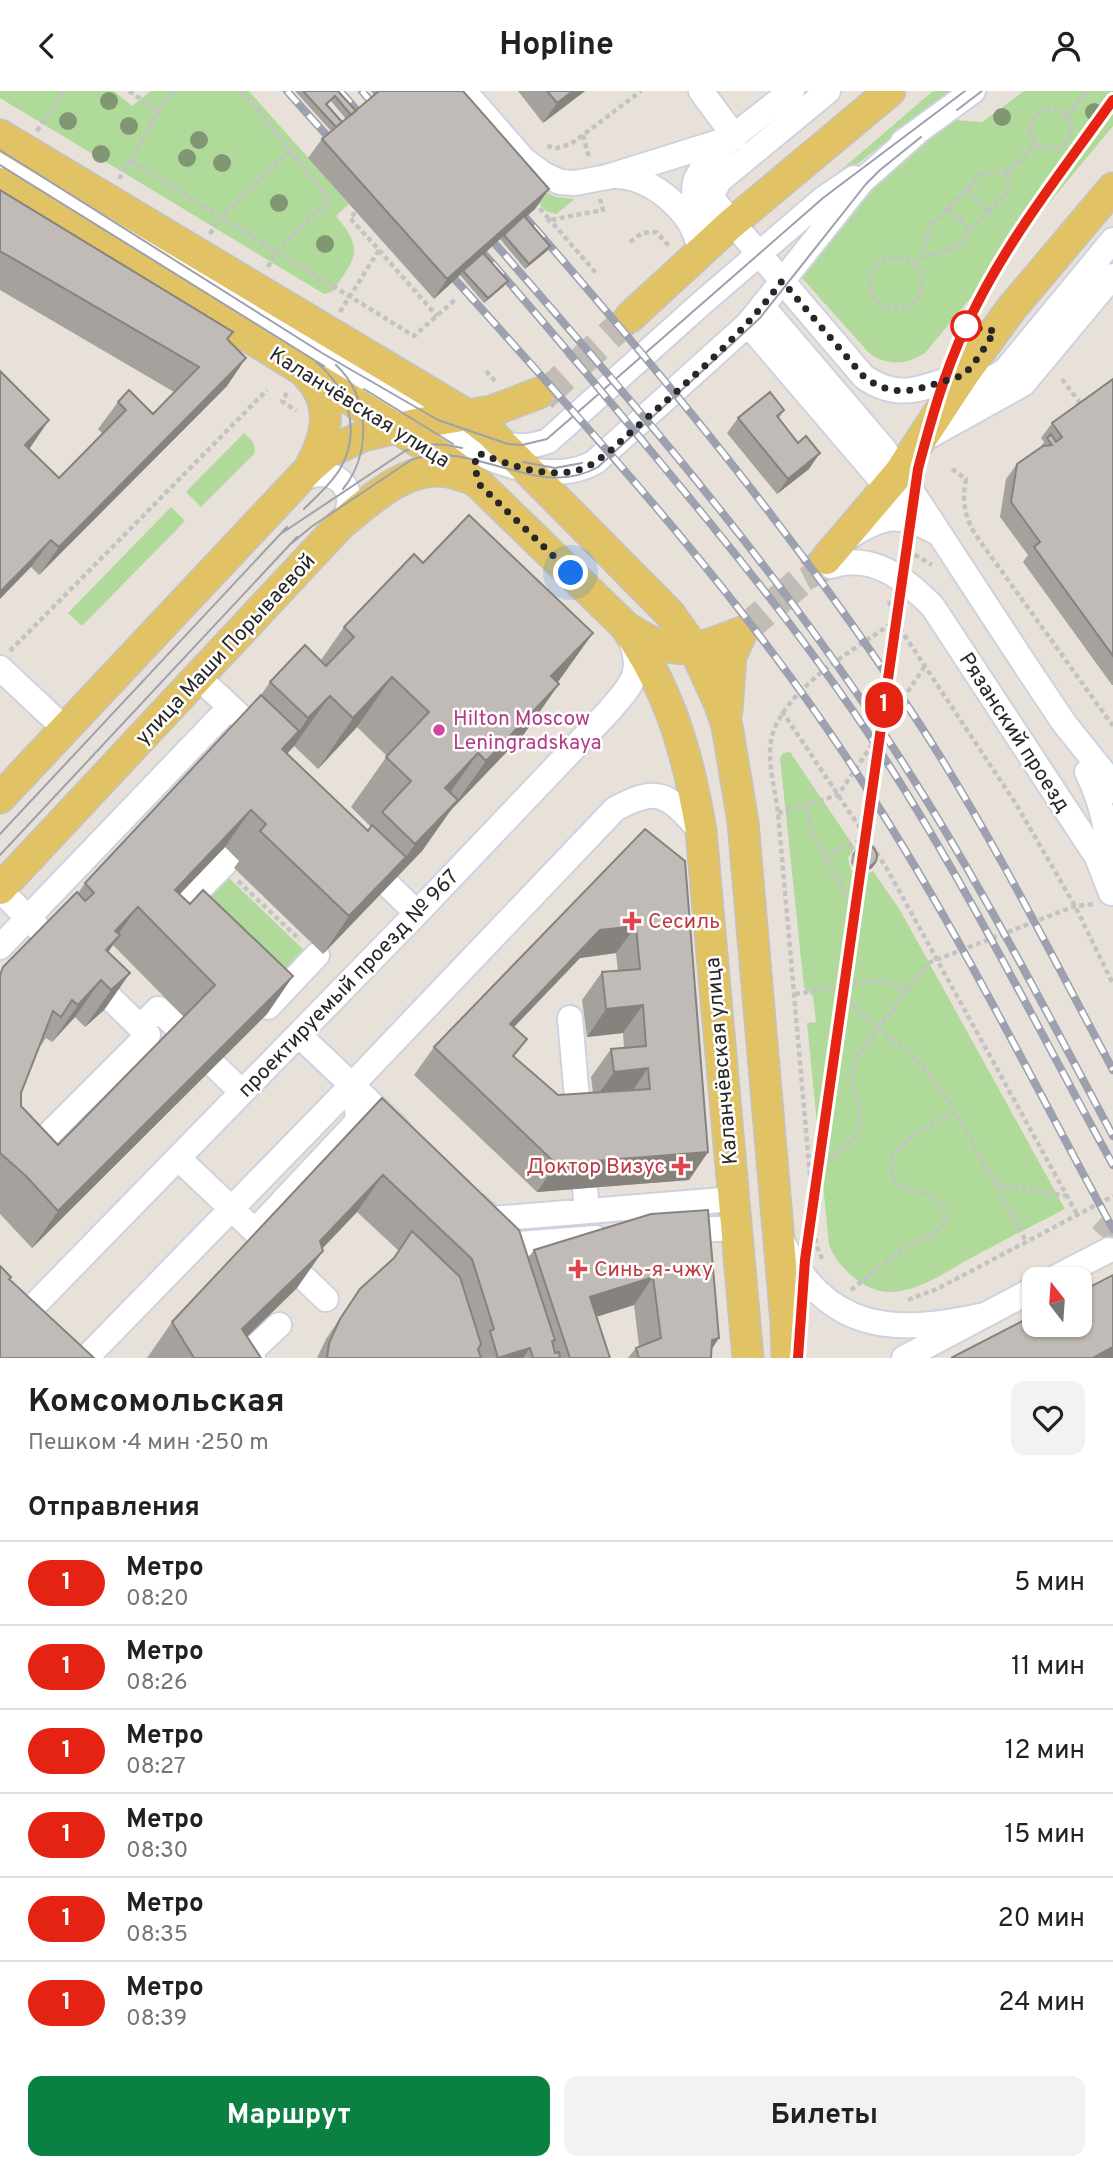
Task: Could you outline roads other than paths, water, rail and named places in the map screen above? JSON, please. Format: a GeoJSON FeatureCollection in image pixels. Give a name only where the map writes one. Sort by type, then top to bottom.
{"type":"FeatureCollection","features":[{"type":"Feature","properties":{"kind":"main road"},"geometry":{"type":"LineString","coordinates":[[630,317],[685,252],[732,224],[890,91]]}},
{"type":"Feature","properties":{"kind":"main road","name":"Каланчёвская улица"},"geometry":{"type":"LineString","coordinates":[[0,135],[485,437],[524,467],[670,614],[694,648],[709,677],[727,726]]}},
{"type":"Feature","properties":{"kind":"main road","name":"Каланчёвская улица"},"geometry":{"type":"LineString","coordinates":[[0,183],[296,383],[397,428],[440,454],[480,485],[625,626],[653,669],[676,723],[694,791],[701,831],[748,1358]]}},
{"type":"Feature","properties":{"kind":"main road"},"geometry":{"type":"LineString","coordinates":[[833,556],[922,440],[1011,309],[1113,188]]}},
{"type":"Feature","properties":{"kind":"main road"},"geometry":{"type":"LineString","coordinates":[[296,383],[322,395],[327,421],[317,453],[302,476]]}},
{"type":"Feature","properties":{"kind":"main road"},"geometry":{"type":"LineString","coordinates":[[480,485],[474,466],[485,437],[541,395]]}},
{"type":"Feature","properties":{"kind":"main road"},"geometry":{"type":"LineString","coordinates":[[0,799],[302,476],[327,453],[363,436],[430,422],[485,437]]}},
{"type":"Feature","properties":{"kind":"main road","name":"улица Маши Порываевой"},"geometry":{"type":"LineString","coordinates":[[0,890],[341,524],[389,487],[420,472],[436,469],[447,471],[480,485]]}},
{"type":"Feature","properties":{"kind":"main road"},"geometry":{"type":"LineString","coordinates":[[625,626],[657,645],[681,650],[694,648]]}},
{"type":"Feature","properties":{"kind":"main road","name":"Каланчёвская улица"},"geometry":{"type":"LineString","coordinates":[[694,648],[742,632],[731,656],[727,726],[743,822],[787,1358]]}},
{"type":"Feature","properties":{"kind":"street"},"geometry":{"type":"LineString","coordinates":[[464,91],[534,168],[560,182],[575,183],[597,173],[735,137]]}},
{"type":"Feature","properties":{"kind":"street"},"geometry":{"type":"LineString","coordinates":[[701,91],[735,137]]}},
{"type":"Feature","properties":{"kind":"street"},"geometry":{"type":"LineString","coordinates":[[685,252],[706,236],[695,199],[695,182],[706,161],[792,91]]}},
{"type":"Feature","properties":{"kind":"street"},"geometry":{"type":"LineString","coordinates":[[828,91],[716,185],[714,201],[864,377],[876,385],[903,392],[964,375]]}},
{"type":"Feature","properties":{"kind":"street"},"geometry":{"type":"LineString","coordinates":[[485,437],[522,447],[548,441],[823,199],[973,91]]}},
{"type":"Feature","properties":{"kind":"street"},"geometry":{"type":"LineString","coordinates":[[524,467],[555,474],[573,471],[588,467],[610,451],[755,316],[862,181],[915,134]]}},
{"type":"Feature","properties":{"kind":"street"},"geometry":{"type":"LineString","coordinates":[[0,157],[313,353],[430,422]]}},
{"type":"Feature","properties":{"kind":"street"},"geometry":{"type":"LineString","coordinates":[[597,173],[641,180],[667,197],[695,232],[685,252]]}},
{"type":"Feature","properties":{"kind":"street"},"geometry":{"type":"LineString","coordinates":[[945,404],[1005,371],[1113,240]]}},
{"type":"Feature","properties":{"kind":"street"},"geometry":{"type":"LineString","coordinates":[[922,440],[1023,384],[1113,276]]}},
{"type":"Feature","properties":{"kind":"street","name":"Рязанский проезд"},"geometry":{"type":"LineString","coordinates":[[755,316],[868,429],[893,480],[939,533],[1065,723],[1104,773],[1113,791]]}},
{"type":"Feature","properties":{"kind":"street"},"geometry":{"type":"LineString","coordinates":[[553,497],[556,485],[573,471]]}},
{"type":"Feature","properties":{"kind":"street"},"geometry":{"type":"LineString","coordinates":[[302,476],[328,474],[339,480],[347,489],[350,500],[347,515],[341,524]]}},
{"type":"Feature","properties":{"kind":"street"},"geometry":{"type":"LineString","coordinates":[[833,556],[876,522],[892,517],[907,519],[939,533]]}},
{"type":"Feature","properties":{"kind":"street","name":"Рязанский проезд"},"geometry":{"type":"LineString","coordinates":[[833,556],[875,565],[908,584],[933,607],[1097,857],[1109,901]]}},
{"type":"Feature","properties":{"kind":"street","name":"проектируемый проезд № 967"},"geometry":{"type":"LineString","coordinates":[[18,1322],[417,913],[610,710],[631,685],[637,670],[637,656],[625,626]]}},
{"type":"Feature","properties":{"kind":"street"},"geometry":{"type":"LineString","coordinates":[[5,660],[65,729]]}},
{"type":"Feature","properties":{"kind":"street"},"geometry":{"type":"LineString","coordinates":[[0,947],[28,918],[129,828],[237,714],[198,677]]}},
{"type":"Feature","properties":{"kind":"street","name":"Рязанский проезд"},"geometry":{"type":"LineString","coordinates":[[1065,723],[1094,785],[1103,812],[1110,847],[1109,901]]}},
{"type":"Feature","properties":{"kind":"street"},"geometry":{"type":"LineString","coordinates":[[91,792],[129,828]]}},
{"type":"Feature","properties":{"kind":"street"},"geometry":{"type":"LineString","coordinates":[[86,1358],[231,1209],[358,1091],[615,809],[636,797],[653,794],[666,798],[701,831]]}},
{"type":"Feature","properties":{"kind":"street"},"geometry":{"type":"LineString","coordinates":[[156,933],[192,889],[227,860]]}},
{"type":"Feature","properties":{"kind":"street"},"geometry":{"type":"LineString","coordinates":[[389,886],[417,913]]}},
{"type":"Feature","properties":{"kind":"street"},"geometry":{"type":"LineString","coordinates":[[0,890],[45,935]]}},
{"type":"Feature","properties":{"kind":"street"},"geometry":{"type":"LineString","coordinates":[[268,1007],[317,955]]}},
{"type":"Feature","properties":{"kind":"street"},"geometry":{"type":"LineString","coordinates":[[17,1166],[148,1035],[95,983],[120,970]]}},
{"type":"Feature","properties":{"kind":"street"},"geometry":{"type":"LineString","coordinates":[[140,1027],[158,1009],[181,1031]]}},
{"type":"Feature","properties":{"kind":"street"},"geometry":{"type":"LineString","coordinates":[[570,1018],[579,1121]]}},
{"type":"Feature","properties":{"kind":"street"},"geometry":{"type":"LineString","coordinates":[[299,1034],[417,1147]]}},
{"type":"Feature","properties":{"kind":"street"},"geometry":{"type":"LineString","coordinates":[[216,1067],[242,1092]]}},
{"type":"Feature","properties":{"kind":"street"},"geometry":{"type":"LineString","coordinates":[[358,1091],[358,1121],[387,1150]]}},
{"type":"Feature","properties":{"kind":"street"},"geometry":{"type":"LineString","coordinates":[[178,1158],[258,1234],[358,1121]]}},
{"type":"Feature","properties":{"kind":"street"},"geometry":{"type":"LineString","coordinates":[[464,1192],[492,1219],[586,1200],[734,1199]]}},
{"type":"Feature","properties":{"kind":"street"},"geometry":{"type":"LineString","coordinates":[[659,1233],[736,1229]]}},
{"type":"Feature","properties":{"kind":"street"},"geometry":{"type":"LineString","coordinates":[[778,1234],[810,1286],[827,1301],[860,1318],[882,1324],[907,1326],[939,1325],[985,1315]]}},
{"type":"Feature","properties":{"kind":"street"},"geometry":{"type":"LineString","coordinates":[[506,1245],[618,1236]]}},
{"type":"Feature","properties":{"kind":"street"},"geometry":{"type":"LineString","coordinates":[[1076,1267],[1108,1248]]}},
{"type":"Feature","properties":{"kind":"street"},"geometry":{"type":"LineString","coordinates":[[299,1273],[327,1299]]}},
{"type":"Feature","properties":{"kind":"street"},"geometry":{"type":"LineString","coordinates":[[904,1358],[1022,1295]]}},
{"type":"Feature","properties":{"kind":"street"},"geometry":{"type":"LineString","coordinates":[[0,1305],[37,1340]]}},
{"type":"Feature","properties":{"kind":"street"},"geometry":{"type":"LineString","coordinates":[[253,1358],[249,1353],[279,1325]]}},
{"type":"Feature","properties":{"kind":"tunnel"},"geometry":{"type":"LineString","coordinates":[[542,397],[630,317]]}},
{"type":"Feature","properties":{"kind":"tunnel"},"geometry":{"type":"LineString","coordinates":[[742,632],[826,559]]}},
{"type":"Feature","properties":{"kind":"tunnel"},"geometry":{"type":"LineString","coordinates":[[805,579],[831,566]]}},
{"type":"Feature","properties":{"kind":"tunnel"},"geometry":{"type":"LineString","coordinates":[[1101,1236],[1113,1223]]}},
{"type":"Feature","properties":{"kind":"tram line"},"geometry":{"type":"LineString","coordinates":[[0,150],[322,353],[438,420],[508,444],[522,445],[547,439],[823,198],[965,91]]}},
{"type":"Feature","properties":{"kind":"tram line"},"geometry":{"type":"LineString","coordinates":[[957,110],[982,91]]}},
{"type":"Feature","properties":{"kind":"tram line"},"geometry":{"type":"LineString","coordinates":[[292,543],[311,527],[411,460],[434,455],[457,456],[528,474],[552,477],[575,476],[598,467],[760,318],[866,184],[921,137]]}},
{"type":"Feature","properties":{"kind":"tram line"},"geometry":{"type":"LineString","coordinates":[[0,165],[324,366]]}},
{"type":"Feature","properties":{"kind":"tram line"},"geometry":{"type":"LineString","coordinates":[[304,509],[336,475],[347,455],[350,440],[351,425],[343,397],[336,384],[316,362]]}},
{"type":"Feature","properties":{"kind":"tram line"},"geometry":{"type":"LineString","coordinates":[[336,365],[356,393],[363,425],[359,459],[343,489]]}},
{"type":"Feature","properties":{"kind":"tram line"},"geometry":{"type":"LineString","coordinates":[[364,389],[453,444]]}},
{"type":"Feature","properties":{"kind":"tram line"},"geometry":{"type":"LineString","coordinates":[[282,533],[405,451],[433,445],[462,448]]}},
{"type":"Feature","properties":{"kind":"tram line"},"geometry":{"type":"LineString","coordinates":[[523,462],[555,468],[582,463]]}},
{"type":"Feature","properties":{"kind":"tram line"},"geometry":{"type":"LineString","coordinates":[[0,834],[287,527]]}},
{"type":"Feature","properties":{"kind":"tram line"},"geometry":{"type":"LineString","coordinates":[[0,855],[297,537]]}},
{"type":"Feature","properties":{"kind":"railway"},"geometry":{"type":"LineString","coordinates":[[287,91],[338,148]]}},
{"type":"Feature","properties":{"kind":"railway"},"geometry":{"type":"LineString","coordinates":[[340,91],[369,124]]}},
{"type":"Feature","properties":{"kind":"railway"},"geometry":{"type":"LineString","coordinates":[[362,91],[382,115]]}},
{"type":"Feature","properties":{"kind":"railway"},"geometry":{"type":"LineString","coordinates":[[512,202],[728,459],[878,661],[950,772],[1022,899],[1113,1070]]}},
{"type":"Feature","properties":{"kind":"railway"},"geometry":{"type":"LineString","coordinates":[[484,231],[592,356],[750,547],[848,680],[953,843],[1113,1136]]}},
{"type":"Feature","properties":{"kind":"railway"},"geometry":{"type":"LineString","coordinates":[[471,239],[726,542],[808,648],[860,721],[946,858],[1113,1165]]}},
{"type":"Feature","properties":{"kind":"railway"},"geometry":{"type":"LineString","coordinates":[[443,266],[661,513],[713,576],[812,707],[858,775],[926,886],[990,999],[1113,1229]]}},
{"type":"Feature","properties":{"kind":"metro line","name":"1"},"geometry":{"type":"LineString","coordinates":[[798,1358],[805,1260],[918,469],[932,413],[952,357],[977,303],[1012,243],[1113,100]]}},
{"type":"Feature","properties":{"kind":"place","name":"Hilton Moscow Leningradskaya"},"geometry":{"type":"Point","coordinates":[439,730]}},
{"type":"Feature","properties":{"kind":"place","name":"Сесиль"},"geometry":{"type":"Point","coordinates":[632,921]}},
{"type":"Feature","properties":{"kind":"place","name":"Доктор Визус"},"geometry":{"type":"Point","coordinates":[681,1166]}},
{"type":"Feature","properties":{"kind":"place","name":"Синь-я-чжу"},"geometry":{"type":"Point","coordinates":[578,1269]}}]}
